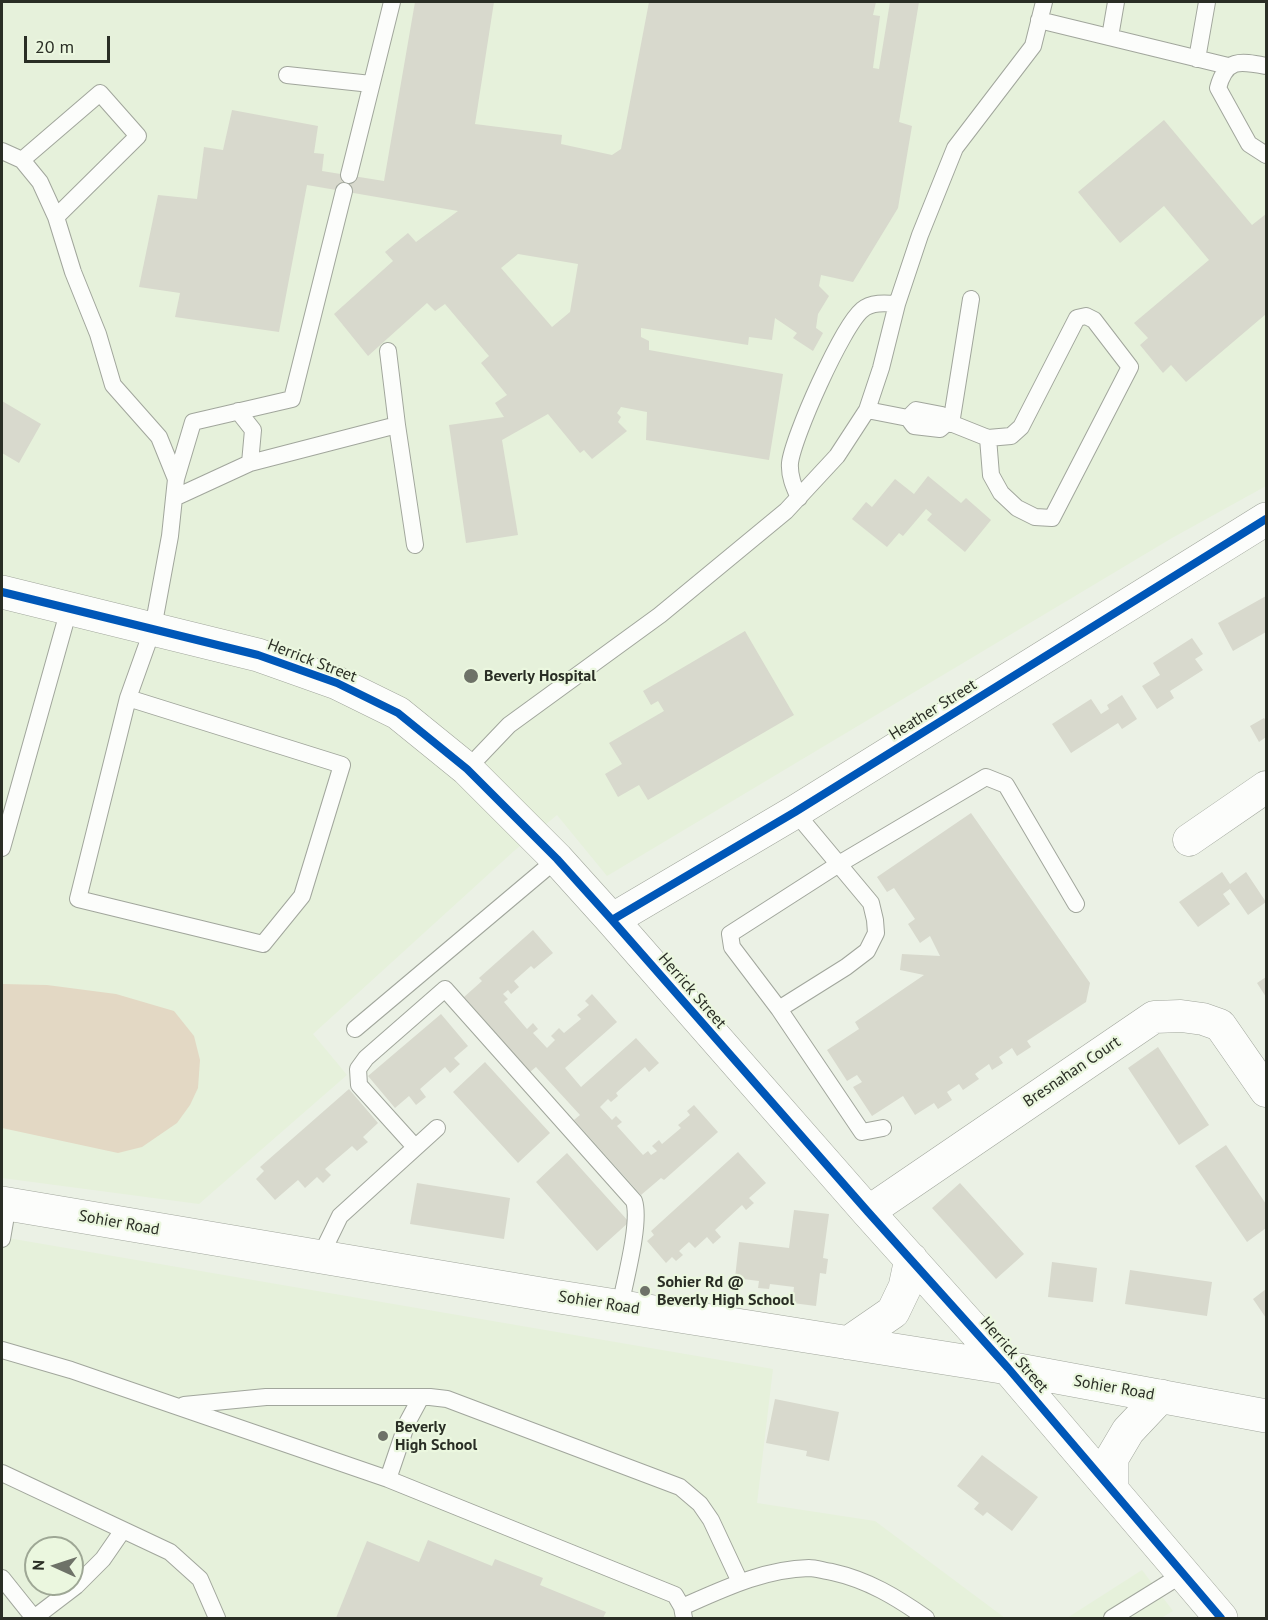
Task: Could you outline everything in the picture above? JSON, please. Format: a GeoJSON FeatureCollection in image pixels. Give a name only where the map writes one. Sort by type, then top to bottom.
{"type":"FeatureCollection","features":[{"type":"Feature","properties":{"kind":"street","name":"Heather Street"},"geometry":{"type":"LineString","coordinates":[[612,920],[795,812],[1266,519]]}},
{"type":"Feature","properties":{"kind":"street","name":"Herrick Street"},"geometry":{"type":"LineString","coordinates":[[2,592],[258,655],[337,682],[398,713],[467,769],[557,859],[612,920],[1008,1368],[1221,1618]]}},
{"type":"Feature","properties":{"kind":"street"},"geometry":{"type":"LineString","coordinates":[[1189,840],[1266,787]]}},
{"type":"Feature","properties":{"kind":"street","name":"Bresnahan Court"},"geometry":{"type":"LineString","coordinates":[[868,1212],[1154,1017],[1203,1018],[1220,1025],[1266,1091]]}},
{"type":"Feature","properties":{"kind":"street","name":"Sohier Road"},"geometry":{"type":"LineString","coordinates":[[4,1204],[1008,1368],[1266,1416]]}},
{"type":"Feature","properties":{"kind":"street"},"geometry":{"type":"LineString","coordinates":[[848,1343],[893,1312],[905,1287],[910,1259]]}},
{"type":"Feature","properties":{"kind":"street"},"geometry":{"type":"LineString","coordinates":[[1112,1490],[1112,1458],[1128,1431],[1161,1396]]}},
{"type":"Feature","properties":{"kind":"lane"},"geometry":{"type":"LineString","coordinates":[[128,698],[342,765],[302,896],[263,944],[78,899],[128,698],[153,628],[170,537],[176,479],[193,422],[292,399],[392,2]]}},
{"type":"Feature","properties":{"kind":"lane"},"geometry":{"type":"LineString","coordinates":[[467,769],[509,725],[660,615],[786,511],[837,456],[867,410],[881,369],[897,304],[920,235],[955,148],[1033,46],[1044,2]]}},
{"type":"Feature","properties":{"kind":"lane"},"geometry":{"type":"LineString","coordinates":[[1110,37],[1116,2]]}},
{"type":"Feature","properties":{"kind":"lane"},"geometry":{"type":"LineString","coordinates":[[1197,59],[1207,2]]}},
{"type":"Feature","properties":{"kind":"lane"},"geometry":{"type":"LineString","coordinates":[[1040,20],[1228,66],[1243,61],[1266,66]]}},
{"type":"Feature","properties":{"kind":"lane"},"geometry":{"type":"LineString","coordinates":[[1228,66],[1221,75],[1218,88],[1250,144],[1266,155]]}},
{"type":"Feature","properties":{"kind":"lane"},"geometry":{"type":"LineString","coordinates":[[287,75],[371,84]]}},
{"type":"Feature","properties":{"kind":"lane"},"geometry":{"type":"LineString","coordinates":[[22,160],[100,93],[138,136],[56,217]]}},
{"type":"Feature","properties":{"kind":"lane"},"geometry":{"type":"LineString","coordinates":[[2,152],[22,160],[40,182],[56,217],[73,272],[98,334],[112,385],[159,437],[176,479]]}},
{"type":"Feature","properties":{"kind":"lane"},"geometry":{"type":"LineString","coordinates":[[949,423],[971,299]]}},
{"type":"Feature","properties":{"kind":"lane"},"geometry":{"type":"LineString","coordinates":[[799,498],[792,485],[790,466],[792,449],[801,424],[847,330],[862,310],[878,303],[897,304]]}},
{"type":"Feature","properties":{"kind":"lane"},"geometry":{"type":"LineString","coordinates":[[867,410],[908,418],[916,410],[942,415],[949,423],[988,438],[1011,436],[1022,427],[1077,318],[1086,315],[1094,320],[1130,366],[1052,518],[1035,517],[1017,508],[1001,493],[992,475],[988,438]]}},
{"type":"Feature","properties":{"kind":"lane"},"geometry":{"type":"LineString","coordinates":[[388,351],[415,545]]}},
{"type":"Feature","properties":{"kind":"lane"},"geometry":{"type":"LineString","coordinates":[[238,411],[253,430],[250,463]]}},
{"type":"Feature","properties":{"kind":"lane"},"geometry":{"type":"LineString","coordinates":[[174,498],[250,463],[397,425]]}},
{"type":"Feature","properties":{"kind":"lane"},"geometry":{"type":"LineString","coordinates":[[2,848],[69,609]]}},
{"type":"Feature","properties":{"kind":"lane"},"geometry":{"type":"LineString","coordinates":[[883,1128],[862,1132],[779,1009],[732,947],[730,934],[839,864],[986,777],[1006,785],[1076,904]]}},
{"type":"Feature","properties":{"kind":"lane"},"geometry":{"type":"LineString","coordinates":[[779,1009],[846,967],[867,951],[876,933],[871,903],[795,812]]}},
{"type":"Feature","properties":{"kind":"lane"},"geometry":{"type":"LineString","coordinates":[[355,1029],[557,859]]}},
{"type":"Feature","properties":{"kind":"lane"},"geometry":{"type":"LineString","coordinates":[[415,1148],[359,1085],[358,1069],[366,1058],[445,989],[634,1201],[637,1210],[636,1225],[620,1306]]}},
{"type":"Feature","properties":{"kind":"lane"},"geometry":{"type":"LineString","coordinates":[[320,1257],[340,1216],[436,1128]]}},
{"type":"Feature","properties":{"kind":"lane"},"geometry":{"type":"LineString","coordinates":[[2,1239],[4,1204]]}},
{"type":"Feature","properties":{"kind":"lane"},"geometry":{"type":"LineString","coordinates":[[2,1350],[177,1405],[388,1479],[675,1595],[683,1613],[740,1582],[777,1572],[811,1568],[850,1576],[892,1595],[926,1618]]}},
{"type":"Feature","properties":{"kind":"lane"},"geometry":{"type":"LineString","coordinates":[[177,1405],[266,1397],[447,1398],[680,1487],[700,1504],[711,1520],[740,1582]]}},
{"type":"Feature","properties":{"kind":"lane"},"geometry":{"type":"LineString","coordinates":[[388,1479],[407,1423],[421,1397]]}},
{"type":"Feature","properties":{"kind":"lane"},"geometry":{"type":"LineString","coordinates":[[2,1473],[170,1552],[200,1579],[217,1618]]}},
{"type":"Feature","properties":{"kind":"lane"},"geometry":{"type":"LineString","coordinates":[[2,1578],[34,1618],[76,1586],[103,1559],[123,1530]]}},
{"type":"Feature","properties":{"kind":"lane"},"geometry":{"type":"LineString","coordinates":[[1112,1618],[1183,1574]]}},
{"type":"Feature","properties":{"kind":"shaded area","name":"Beverly Hospital"},"geometry":{"type":"Polygon","coordinates":[[[2,2],[1266,2],[1266,486],[1172,538],[607,876],[557,815],[514,851],[313,1034],[347,1075],[199,1204],[2,1178],[2,2]]]}},
{"type":"Feature","properties":{"kind":"shaded area"},"geometry":{"type":"Polygon","coordinates":[[[2,984],[47,985],[116,994],[174,1011],[194,1036],[200,1060],[198,1088],[190,1105],[177,1123],[142,1147],[118,1153],[2,1128],[2,984]]]}},
{"type":"Feature","properties":{"kind":"shaded area","name":"Beverly High School"},"geometry":{"type":"Polygon","coordinates":[[[2,1237],[773,1369],[757,1503],[875,1521],[1005,1618],[2,1618],[2,1237]]]}},
{"type":"Feature","properties":{"kind":"shaded area"},"geometry":{"type":"Polygon","coordinates":[[[1142,1570],[1173,1611],[1161,1618],[1067,1618],[1142,1570]]]}},
{"type":"Feature","properties":{"kind":"building"},"geometry":{"type":"Polygon","coordinates":[[[415,2],[494,2],[475,124],[562,135],[561,144],[612,155],[621,149],[649,2],[876,2],[873,15],[880,16],[873,68],[879,69],[890,2],[919,2],[899,122],[912,126],[898,208],[853,282],[821,275],[819,286],[829,296],[818,314],[816,328],[823,333],[813,351],[793,338],[797,333],[775,318],[772,340],[749,337],[748,345],[641,328],[641,337],[649,341],[649,350],[783,374],[769,460],[646,440],[647,412],[621,407],[617,413],[621,417],[618,422],[627,431],[592,459],[584,450],[580,453],[548,414],[502,440],[518,535],[466,543],[449,425],[504,417],[495,403],[507,395],[481,363],[489,356],[445,304],[435,311],[427,303],[368,356],[334,314],[393,261],[385,252],[408,233],[416,242],[458,211],[307,185],[279,332],[175,317],[180,293],[139,287],[158,195],[197,199],[204,147],[223,150],[232,110],[318,126],[314,153],[324,154],[322,171],[384,181],[415,2]],[[518,254],[501,268],[552,327],[570,312],[578,264],[518,254]]]}},
{"type":"Feature","properties":{"kind":"building"},"geometry":{"type":"Polygon","coordinates":[[[1164,120],[1252,225],[1266,214],[1266,314],[1186,382],[1171,365],[1163,373],[1140,345],[1148,338],[1134,323],[1209,260],[1164,206],[1120,243],[1078,192],[1164,120]]]}},
{"type":"Feature","properties":{"kind":"building"},"geometry":{"type":"Polygon","coordinates":[[[2,401],[41,424],[19,463],[2,453],[2,401]]]}},
{"type":"Feature","properties":{"kind":"building"},"geometry":{"type":"Polygon","coordinates":[[[928,476],[961,503],[966,498],[991,520],[965,552],[927,520],[932,514],[926,509],[903,536],[899,533],[887,547],[852,519],[866,502],[872,507],[895,479],[914,494],[928,476]]]}},
{"type":"Feature","properties":{"kind":"building"},"geometry":{"type":"Polygon","coordinates":[[[1266,596],[1266,632],[1233,651],[1218,623],[1266,596]]]}},
{"type":"Feature","properties":{"kind":"building"},"geometry":{"type":"Polygon","coordinates":[[[745,631],[794,715],[648,800],[639,785],[618,797],[605,774],[622,764],[609,743],[664,711],[658,701],[651,705],[643,691],[745,631]]]}},
{"type":"Feature","properties":{"kind":"building"},"geometry":{"type":"Polygon","coordinates":[[[1192,638],[1203,654],[1195,659],[1203,670],[1170,691],[1174,698],[1157,709],[1142,686],[1160,675],[1153,663],[1192,638]]]}},
{"type":"Feature","properties":{"kind":"building"},"geometry":{"type":"Polygon","coordinates":[[[1122,695],[1137,719],[1122,729],[1118,723],[1071,753],[1052,724],[1091,699],[1101,714],[1109,709],[1107,705],[1122,695]]]}},
{"type":"Feature","properties":{"kind":"building"},"geometry":{"type":"Polygon","coordinates":[[[1264,718],[1266,737],[1259,742],[1250,726],[1264,718]]]}},
{"type":"Feature","properties":{"kind":"building"},"geometry":{"type":"Polygon","coordinates":[[[971,813],[1090,983],[1086,1002],[1027,1041],[1031,1047],[1017,1056],[1012,1048],[999,1057],[1003,1063],[992,1070],[989,1064],[975,1074],[979,1079],[963,1090],[959,1084],[947,1092],[952,1100],[938,1109],[934,1103],[915,1115],[903,1096],[872,1116],[853,1087],[862,1082],[857,1075],[847,1081],[827,1050],[859,1029],[855,1022],[924,975],[900,970],[902,954],[940,956],[930,936],[920,943],[908,924],[915,919],[894,888],[887,892],[877,877],[971,813]]]}},
{"type":"Feature","properties":{"kind":"building"},"geometry":{"type":"Polygon","coordinates":[[[1222,872],[1230,884],[1246,872],[1266,902],[1248,915],[1230,889],[1223,894],[1230,904],[1198,927],[1179,902],[1222,872]]]}},
{"type":"Feature","properties":{"kind":"building"},"geometry":{"type":"Polygon","coordinates":[[[533,930],[553,953],[534,969],[531,966],[514,981],[519,987],[511,994],[508,990],[503,994],[508,999],[504,1002],[527,1029],[533,1023],[538,1029],[533,1033],[547,1048],[555,1040],[551,1036],[559,1028],[564,1033],[581,1019],[577,1015],[589,1005],[585,1001],[592,994],[617,1022],[565,1068],[581,1087],[636,1038],[659,1063],[649,1072],[645,1067],[616,1093],[618,1096],[611,1102],[608,1099],[600,1107],[612,1120],[616,1116],[622,1122],[617,1126],[643,1155],[648,1151],[651,1155],[657,1151],[652,1146],[659,1140],[662,1144],[681,1128],[678,1125],[690,1115],[687,1111],[694,1105],[718,1132],[664,1180],[661,1178],[641,1195],[574,1120],[580,1115],[536,1067],[530,1072],[464,997],[482,981],[479,978],[533,930]]]}},
{"type":"Feature","properties":{"kind":"building"},"geometry":{"type":"Polygon","coordinates":[[[1266,977],[1266,997],[1257,983],[1266,977]]]}},
{"type":"Feature","properties":{"kind":"building"},"geometry":{"type":"Polygon","coordinates":[[[441,1014],[468,1046],[454,1058],[460,1064],[450,1073],[445,1067],[420,1089],[426,1097],[416,1105],[409,1096],[395,1108],[368,1076],[441,1014]]]}},
{"type":"Feature","properties":{"kind":"building"},"geometry":{"type":"Polygon","coordinates":[[[1158,1047],[1209,1125],[1179,1145],[1128,1068],[1158,1047]]]}},
{"type":"Feature","properties":{"kind":"building"},"geometry":{"type":"Polygon","coordinates":[[[485,1062],[550,1133],[518,1163],[453,1092],[485,1062]]]}},
{"type":"Feature","properties":{"kind":"building"},"geometry":{"type":"Polygon","coordinates":[[[349,1089],[378,1123],[363,1137],[368,1142],[357,1151],[352,1146],[325,1169],[331,1175],[323,1183],[317,1177],[305,1188],[298,1180],[275,1200],[256,1179],[264,1171],[260,1167],[349,1089]]]}},
{"type":"Feature","properties":{"kind":"building"},"geometry":{"type":"Polygon","coordinates":[[[1226,1145],[1266,1204],[1266,1228],[1247,1242],[1195,1166],[1226,1145]]]}},
{"type":"Feature","properties":{"kind":"building"},"geometry":{"type":"Polygon","coordinates":[[[738,1152],[766,1183],[749,1198],[754,1203],[746,1210],[742,1205],[715,1230],[721,1237],[713,1244],[707,1237],[695,1248],[689,1242],[679,1251],[683,1255],[676,1261],[672,1257],[666,1263],[647,1241],[654,1235],[651,1231],[738,1152]]]}},
{"type":"Feature","properties":{"kind":"building"},"geometry":{"type":"Polygon","coordinates":[[[567,1153],[629,1222],[597,1251],[536,1182],[567,1153]]]}},
{"type":"Feature","properties":{"kind":"building"},"geometry":{"type":"Polygon","coordinates":[[[417,1183],[510,1198],[504,1239],[410,1224],[417,1183]]]}},
{"type":"Feature","properties":{"kind":"building"},"geometry":{"type":"Polygon","coordinates":[[[960,1183],[1024,1254],[996,1279],[932,1208],[960,1183]]]}},
{"type":"Feature","properties":{"kind":"building"},"geometry":{"type":"Polygon","coordinates":[[[794,1210],[829,1214],[823,1258],[828,1259],[826,1274],[820,1273],[816,1306],[792,1303],[794,1287],[770,1284],[769,1289],[758,1288],[759,1281],[735,1278],[739,1242],[789,1248],[794,1210]]]}},
{"type":"Feature","properties":{"kind":"building"},"geometry":{"type":"Polygon","coordinates":[[[1052,1262],[1097,1268],[1093,1302],[1048,1297],[1052,1262]]]}},
{"type":"Feature","properties":{"kind":"building"},"geometry":{"type":"Polygon","coordinates":[[[1130,1270],[1212,1282],[1207,1316],[1125,1304],[1130,1270]]]}},
{"type":"Feature","properties":{"kind":"building"},"geometry":{"type":"Polygon","coordinates":[[[1266,1289],[1266,1318],[1253,1299],[1266,1289]]]}},
{"type":"Feature","properties":{"kind":"building"},"geometry":{"type":"Polygon","coordinates":[[[775,1399],[839,1412],[829,1461],[806,1456],[807,1451],[766,1443],[775,1399]]]}},
{"type":"Feature","properties":{"kind":"building"},"geometry":{"type":"Polygon","coordinates":[[[982,1455],[1038,1497],[1012,1531],[987,1512],[983,1516],[974,1509],[979,1503],[957,1486],[982,1455]]]}},
{"type":"Feature","properties":{"kind":"building"},"geometry":{"type":"Polygon","coordinates":[[[428,1540],[492,1566],[495,1559],[543,1578],[540,1585],[606,1612],[603,1618],[336,1618],[367,1541],[419,1562],[428,1540]]]}},
{"type":"Feature","properties":{"kind":"cycle path"},"geometry":{"type":"LineString","coordinates":[[612,920],[795,812],[1266,519]]}},
{"type":"Feature","properties":{"kind":"cycle path"},"geometry":{"type":"LineString","coordinates":[[2,592],[258,655],[337,683],[398,713],[467,769],[557,859],[612,920],[1008,1368],[1221,1618]]}},
{"type":"Feature","properties":{"kind":"place","name":"Beverly Hospital"},"geometry":{"type":"Point","coordinates":[471,676]}},
{"type":"Feature","properties":{"kind":"place","name":"Sohier Rd @ Beverly High School"},"geometry":{"type":"Point","coordinates":[645,1291]}},
{"type":"Feature","properties":{"kind":"place","name":"Beverly High School"},"geometry":{"type":"Point","coordinates":[383,1436]}}]}
